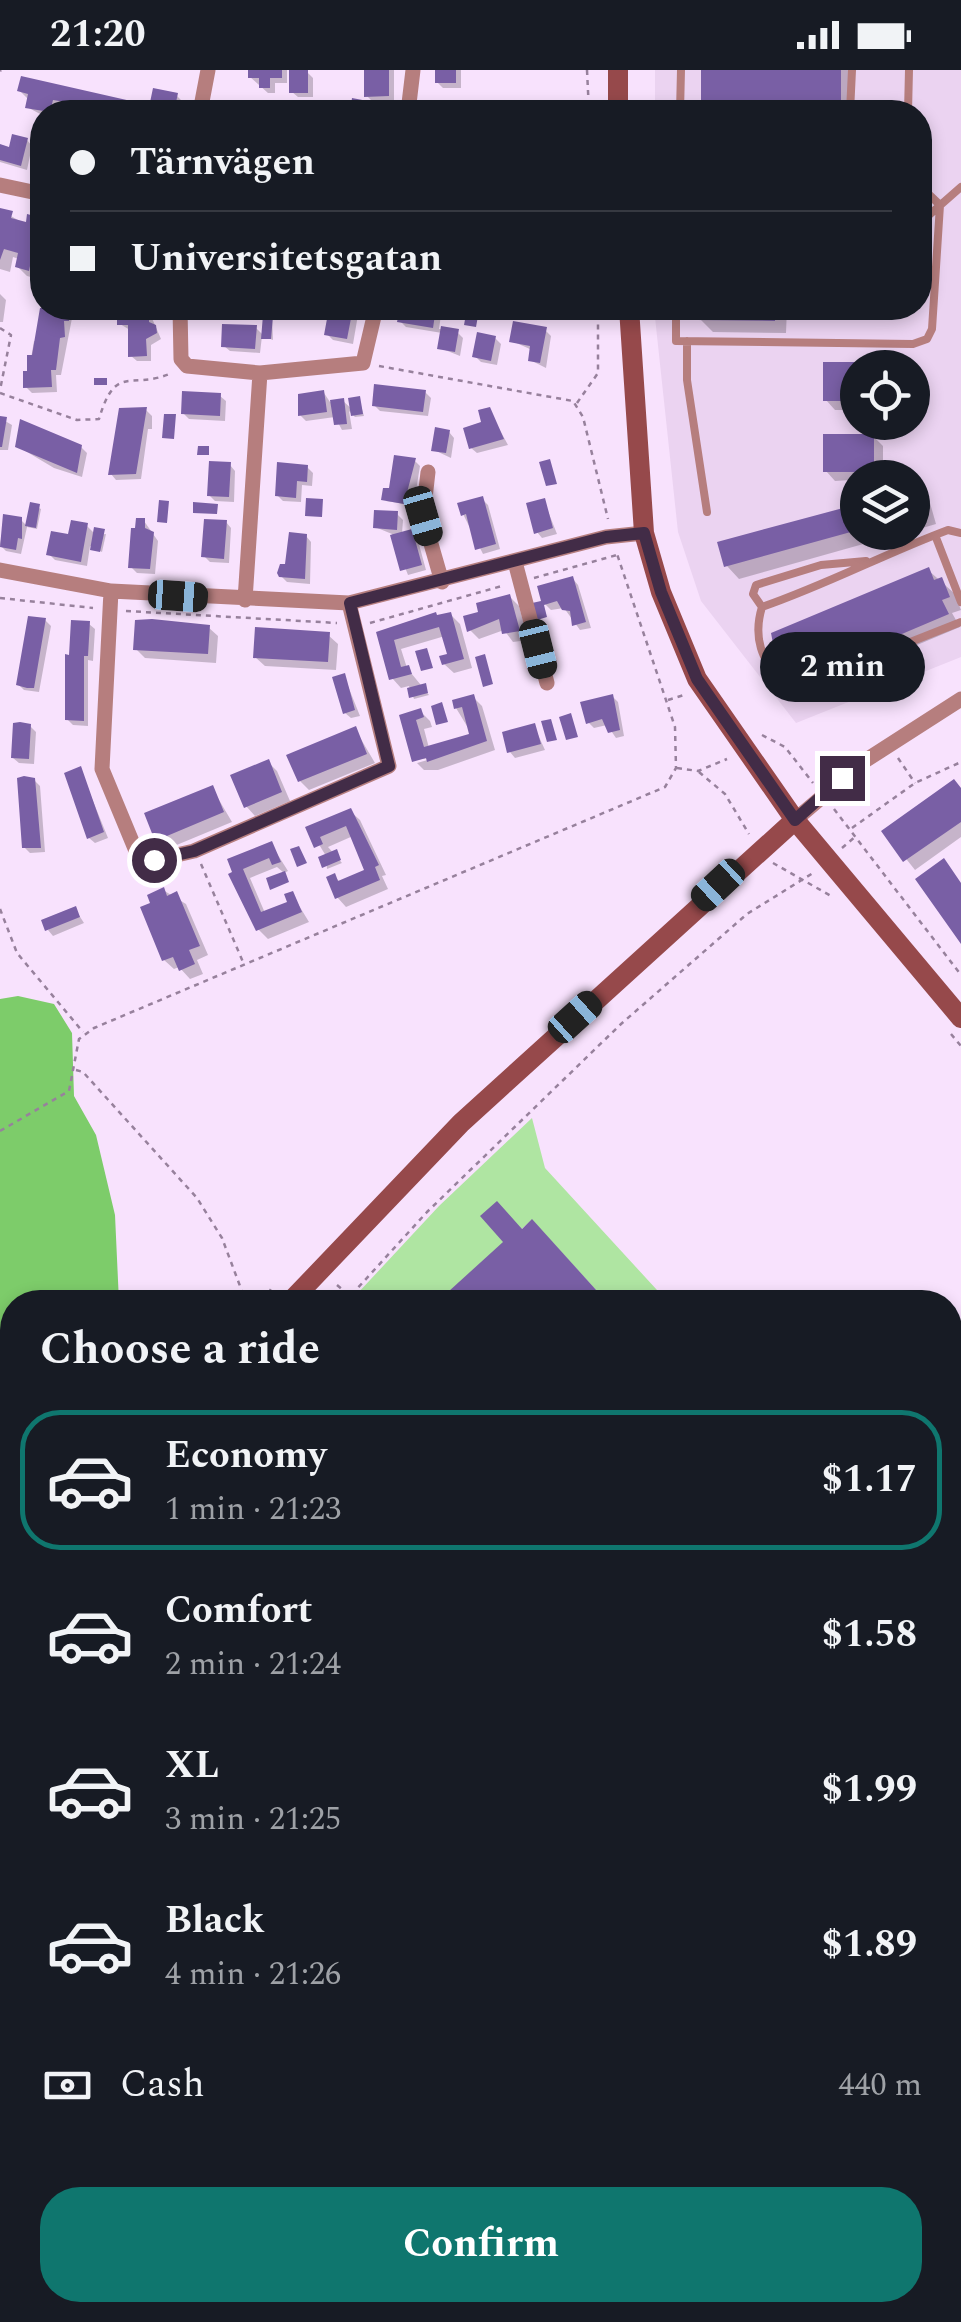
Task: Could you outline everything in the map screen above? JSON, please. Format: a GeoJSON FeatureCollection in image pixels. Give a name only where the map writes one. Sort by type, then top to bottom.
{"type":"FeatureCollection","features":[{"type":"Feature","properties":{"kind":"street"},"geometry":{"type":"LineString","coordinates":[[202,100],[208,70]]}},
{"type":"Feature","properties":{"kind":"street"},"geometry":{"type":"LineString","coordinates":[[409,100],[413,70]]}},
{"type":"Feature","properties":{"kind":"street"},"geometry":{"type":"LineString","coordinates":[[617,72],[618,100]]}},
{"type":"Feature","properties":{"kind":"street"},"geometry":{"type":"LineString","coordinates":[[0,185],[30,191]]}},
{"type":"Feature","properties":{"kind":"street"},"geometry":{"type":"LineString","coordinates":[[180,320],[181,359],[187,366],[260,373],[363,363],[373,320]]}},
{"type":"Feature","properties":{"kind":"street"},"geometry":{"type":"LineString","coordinates":[[629,320],[644,533],[661,592],[697,679],[795,820],[956,1015]]}},
{"type":"Feature","properties":{"kind":"street"},"geometry":{"type":"LineString","coordinates":[[245,600],[260,373]]}},
{"type":"Feature","properties":{"kind":"street"},"geometry":{"type":"LineString","coordinates":[[428,472],[423,516],[442,582]]}},
{"type":"Feature","properties":{"kind":"street"},"geometry":{"type":"LineString","coordinates":[[0,570],[112,591],[350,603],[606,537],[644,533]]}},
{"type":"Feature","properties":{"kind":"street"},"geometry":{"type":"LineString","coordinates":[[516,562],[547,683]]}},
{"type":"Feature","properties":{"kind":"street"},"geometry":{"type":"LineString","coordinates":[[112,591],[102,770],[136,851],[143,857],[170,860],[389,766],[350,603]]}},
{"type":"Feature","properties":{"kind":"street"},"geometry":{"type":"LineString","coordinates":[[301,1290],[460,1123],[760,847],[888,744],[961,699]]}},
{"type":"Feature","properties":{"kind":"lane"},"geometry":{"type":"LineString","coordinates":[[680,100],[681,70]]}},
{"type":"Feature","properties":{"kind":"lane"},"geometry":{"type":"LineString","coordinates":[[851,100],[852,70]]}},
{"type":"Feature","properties":{"kind":"lane"},"geometry":{"type":"LineString","coordinates":[[908,100],[909,70]]}},
{"type":"Feature","properties":{"kind":"lane"},"geometry":{"type":"LineString","coordinates":[[932,212],[961,187]]}},
{"type":"Feature","properties":{"kind":"lane"},"geometry":{"type":"LineString","coordinates":[[932,197],[940,205]]}},
{"type":"Feature","properties":{"kind":"lane"},"geometry":{"type":"LineString","coordinates":[[676,320],[676,341],[913,344],[927,340],[932,329],[935,225],[940,205]]}},
{"type":"Feature","properties":{"kind":"lane"},"geometry":{"type":"LineString","coordinates":[[688,341],[687,380],[707,512]]}},
{"type":"Feature","properties":{"kind":"lane"},"geometry":{"type":"LineString","coordinates":[[762,608],[827,585],[866,561],[948,530],[961,533]]}},
{"type":"Feature","properties":{"kind":"lane"},"geometry":{"type":"LineString","coordinates":[[935,535],[961,602]]}},
{"type":"Feature","properties":{"kind":"lane"},"geometry":{"type":"LineString","coordinates":[[866,561],[821,566],[756,585],[754,594],[762,608],[756,627],[758,649],[784,692],[961,622]]}},
{"type":"Feature","properties":{"kind":"path"},"geometry":{"type":"LineString","coordinates":[[587,70],[588,100]]}},
{"type":"Feature","properties":{"kind":"path"},"geometry":{"type":"LineString","coordinates":[[576,404],[598,373],[598,320]]}},
{"type":"Feature","properties":{"kind":"path"},"geometry":{"type":"LineString","coordinates":[[0,328],[11,335],[0,391],[77,420],[98,419],[107,391],[120,380],[162,377],[187,366]]}},
{"type":"Feature","properties":{"kind":"path"},"geometry":{"type":"LineString","coordinates":[[363,363],[567,398],[576,404],[609,512],[608,521]]}},
{"type":"Feature","properties":{"kind":"path"},"geometry":{"type":"LineString","coordinates":[[0,1130],[65,1094],[76,1070],[77,1045],[84,1033],[665,787],[676,768],[678,747],[614,543]]}},
{"type":"Feature","properties":{"kind":"path"},"geometry":{"type":"LineString","coordinates":[[666,701],[687,694]]}},
{"type":"Feature","properties":{"kind":"path"},"geometry":{"type":"LineString","coordinates":[[888,744],[915,783]]}},
{"type":"Feature","properties":{"kind":"path"},"geometry":{"type":"LineString","coordinates":[[850,829],[915,783],[959,762],[961,769]]}},
{"type":"Feature","properties":{"kind":"path"},"geometry":{"type":"LineString","coordinates":[[698,771],[725,794],[736,819],[775,865],[834,898]]}},
{"type":"Feature","properties":{"kind":"path"},"geometry":{"type":"LineString","coordinates":[[822,794],[961,975]]}},
{"type":"Feature","properties":{"kind":"path"},"geometry":{"type":"LineString","coordinates":[[355,1290],[408,1230],[620,1024],[747,914],[804,881],[856,836]]}},
{"type":"Feature","properties":{"kind":"path"},"geometry":{"type":"LineString","coordinates":[[194,851],[244,964]]}},
{"type":"Feature","properties":{"kind":"path"},"geometry":{"type":"LineString","coordinates":[[0,910],[17,953],[84,1033]]}},
{"type":"Feature","properties":{"kind":"path"},"geometry":{"type":"LineString","coordinates":[[956,1015],[961,1046]]}},
{"type":"Feature","properties":{"kind":"path"},"geometry":{"type":"LineString","coordinates":[[76,1070],[83,1072],[183,1178],[222,1238],[242,1290]]}},
{"type":"Feature","properties":{"kind":"path"},"geometry":{"type":"LineString","coordinates":[[336,1284],[343,1290]]}},
{"type":"Feature","properties":{"kind":"path"},"geometry":{"type":"LineString","coordinates":[[270,1290],[273,1286]]}},
{"type":"Feature","properties":{"kind":"shaded area"},"geometry":{"type":"Polygon","coordinates":[[[655,70],[961,70],[961,657],[796,723],[701,601],[678,532],[655,320],[932,320],[932,100],[655,100],[655,70]]]}},
{"type":"Feature","properties":{"kind":"green space"},"geometry":{"type":"Polygon","coordinates":[[[18,996],[54,1004],[72,1033],[74,1096],[96,1135],[115,1215],[118,1290],[0,1290],[0,999],[18,996]]]}},
{"type":"Feature","properties":{"kind":"green space"},"geometry":{"type":"Polygon","coordinates":[[[532,1118],[545,1168],[657,1290],[596,1290],[532,1220],[451,1290],[361,1290],[439,1206],[532,1118]]]}},
{"type":"Feature","properties":{"kind":"building"},"geometry":{"type":"Polygon","coordinates":[[[248,70],[282,70],[282,78],[270,78],[270,88],[259,88],[259,78],[248,78],[248,70]]]}},
{"type":"Feature","properties":{"kind":"building"},"geometry":{"type":"Polygon","coordinates":[[[289,70],[308,70],[308,93],[289,93],[289,70]]]}},
{"type":"Feature","properties":{"kind":"building"},"geometry":{"type":"Polygon","coordinates":[[[364,70],[389,70],[389,96],[364,97],[364,70]]]}},
{"type":"Feature","properties":{"kind":"building"},"geometry":{"type":"Polygon","coordinates":[[[435,70],[456,70],[456,83],[435,83],[435,70]]]}},
{"type":"Feature","properties":{"kind":"building"},"geometry":{"type":"Polygon","coordinates":[[[701,70],[841,70],[841,100],[701,100],[701,70]]]}},
{"type":"Feature","properties":{"kind":"building"},"geometry":{"type":"Polygon","coordinates":[[[21,76],[127,100],[30,100],[30,109],[25,108],[28,94],[17,91],[21,76]]]}},
{"type":"Feature","properties":{"kind":"building"},"geometry":{"type":"Polygon","coordinates":[[[153,88],[178,93],[177,100],[150,100],[153,88]]]}},
{"type":"Feature","properties":{"kind":"building"},"geometry":{"type":"Polygon","coordinates":[[[12,134],[28,138],[21,166],[0,160],[0,144],[9,147],[12,134]]]}},
{"type":"Feature","properties":{"kind":"building"},"geometry":{"type":"Polygon","coordinates":[[[0,208],[13,211],[11,218],[26,222],[27,214],[30,215],[29,271],[15,267],[18,253],[4,249],[0,260],[0,208]]]}},
{"type":"Feature","properties":{"kind":"building"},"geometry":{"type":"Polygon","coordinates":[[[38,320],[69,320],[64,321],[65,337],[60,338],[56,370],[51,370],[52,387],[23,388],[27,355],[32,355],[38,320]]]}},
{"type":"Feature","properties":{"kind":"building"},"geometry":{"type":"Polygon","coordinates":[[[117,320],[149,320],[156,325],[157,333],[146,339],[147,356],[128,357],[128,325],[117,325],[117,320]]]}},
{"type":"Feature","properties":{"kind":"building"},"geometry":{"type":"Polygon","coordinates":[[[263,320],[273,320],[271,339],[261,339],[263,320]]]}},
{"type":"Feature","properties":{"kind":"building"},"geometry":{"type":"Polygon","coordinates":[[[327,320],[351,320],[347,339],[324,335],[327,320]]]}},
{"type":"Feature","properties":{"kind":"building"},"geometry":{"type":"Polygon","coordinates":[[[397,320],[434,320],[433,328],[397,320]]]}},
{"type":"Feature","properties":{"kind":"building"},"geometry":{"type":"Polygon","coordinates":[[[465,320],[477,320],[476,327],[464,325],[465,320]]]}},
{"type":"Feature","properties":{"kind":"building"},"geometry":{"type":"Polygon","coordinates":[[[513,321],[547,327],[540,363],[528,361],[530,346],[509,342],[513,321]]]}},
{"type":"Feature","properties":{"kind":"building"},"geometry":{"type":"Polygon","coordinates":[[[222,324],[257,325],[255,349],[221,347],[222,324]]]}},
{"type":"Feature","properties":{"kind":"building"},"geometry":{"type":"Polygon","coordinates":[[[441,326],[459,329],[455,352],[437,349],[441,326]]]}},
{"type":"Feature","properties":{"kind":"building"},"geometry":{"type":"Polygon","coordinates":[[[477,332],[496,336],[491,361],[472,357],[477,332]]]}},
{"type":"Feature","properties":{"kind":"building"},"geometry":{"type":"Polygon","coordinates":[[[823,362],[840,362],[840,401],[823,401],[823,362]]]}},
{"type":"Feature","properties":{"kind":"building"},"geometry":{"type":"Polygon","coordinates":[[[94,378],[107,378],[107,385],[94,385],[94,378]]]}},
{"type":"Feature","properties":{"kind":"building"},"geometry":{"type":"Polygon","coordinates":[[[374,384],[426,390],[423,412],[372,406],[374,384]]]}},
{"type":"Feature","properties":{"kind":"building"},"geometry":{"type":"Polygon","coordinates":[[[324,390],[327,412],[298,416],[298,394],[324,390]]]}},
{"type":"Feature","properties":{"kind":"building"},"geometry":{"type":"Polygon","coordinates":[[[182,391],[221,393],[220,416],[181,414],[182,391]]]}},
{"type":"Feature","properties":{"kind":"building"},"geometry":{"type":"Polygon","coordinates":[[[360,396],[363,414],[351,416],[348,398],[360,396]]]}},
{"type":"Feature","properties":{"kind":"building"},"geometry":{"type":"Polygon","coordinates":[[[344,398],[347,424],[334,425],[330,400],[344,398]]]}},
{"type":"Feature","properties":{"kind":"building"},"geometry":{"type":"Polygon","coordinates":[[[147,407],[136,474],[108,475],[119,408],[147,407]]]}},
{"type":"Feature","properties":{"kind":"building"},"geometry":{"type":"Polygon","coordinates":[[[490,407],[504,439],[469,449],[463,428],[481,422],[478,410],[490,407]]]}},
{"type":"Feature","properties":{"kind":"building"},"geometry":{"type":"Polygon","coordinates":[[[164,414],[176,414],[174,439],[162,438],[164,414]]]}},
{"type":"Feature","properties":{"kind":"building"},"geometry":{"type":"Polygon","coordinates":[[[0,416],[7,417],[2,447],[0,447],[0,416]]]}},
{"type":"Feature","properties":{"kind":"building"},"geometry":{"type":"Polygon","coordinates":[[[20,419],[82,445],[77,473],[15,447],[20,419]]]}},
{"type":"Feature","properties":{"kind":"building"},"geometry":{"type":"Polygon","coordinates":[[[435,427],[450,430],[446,453],[431,451],[435,427]]]}},
{"type":"Feature","properties":{"kind":"building"},"geometry":{"type":"Polygon","coordinates":[[[823,434],[840,434],[840,440],[874,440],[874,460],[840,460],[840,472],[823,472],[823,434]]]}},
{"type":"Feature","properties":{"kind":"building"},"geometry":{"type":"Polygon","coordinates":[[[198,446],[209,446],[209,455],[197,455],[198,446]]]}},
{"type":"Feature","properties":{"kind":"building"},"geometry":{"type":"Polygon","coordinates":[[[394,455],[416,458],[404,504],[381,500],[383,488],[389,488],[394,455]]]}},
{"type":"Feature","properties":{"kind":"building"},"geometry":{"type":"Polygon","coordinates":[[[550,459],[557,484],[546,486],[539,462],[550,459]]]}},
{"type":"Feature","properties":{"kind":"building"},"geometry":{"type":"Polygon","coordinates":[[[209,461],[231,462],[229,497],[207,496],[209,461]]]}},
{"type":"Feature","properties":{"kind":"building"},"geometry":{"type":"Polygon","coordinates":[[[277,462],[308,465],[307,482],[297,481],[296,498],[275,496],[277,462]]]}},
{"type":"Feature","properties":{"kind":"building"},"geometry":{"type":"Polygon","coordinates":[[[483,496],[496,544],[475,550],[466,514],[461,516],[457,503],[483,496]]]}},
{"type":"Feature","properties":{"kind":"building"},"geometry":{"type":"Polygon","coordinates":[[[306,498],[323,499],[322,517],[305,516],[306,498]]]}},
{"type":"Feature","properties":{"kind":"building"},"geometry":{"type":"Polygon","coordinates":[[[545,498],[553,528],[534,534],[526,503],[545,498]]]}},
{"type":"Feature","properties":{"kind":"building"},"geometry":{"type":"Polygon","coordinates":[[[159,500],[169,501],[167,523],[157,522],[159,500]]]}},
{"type":"Feature","properties":{"kind":"building"},"geometry":{"type":"Polygon","coordinates":[[[30,502],[40,504],[36,528],[25,526],[30,502]]]}},
{"type":"Feature","properties":{"kind":"building"},"geometry":{"type":"Polygon","coordinates":[[[193,502],[218,504],[217,514],[193,513],[193,502]]]}},
{"type":"Feature","properties":{"kind":"building"},"geometry":{"type":"Polygon","coordinates":[[[840,509],[840,535],[724,567],[717,542],[840,509]]]}},
{"type":"Feature","properties":{"kind":"building"},"geometry":{"type":"Polygon","coordinates":[[[374,510],[398,511],[397,530],[373,528],[374,510]]]}},
{"type":"Feature","properties":{"kind":"building"},"geometry":{"type":"Polygon","coordinates":[[[3,514],[22,517],[22,539],[18,538],[16,550],[0,547],[3,514]]]}},
{"type":"Feature","properties":{"kind":"building"},"geometry":{"type":"Polygon","coordinates":[[[136,518],[145,518],[145,528],[154,532],[150,569],[128,568],[131,528],[135,528],[136,518]]]}},
{"type":"Feature","properties":{"kind":"building"},"geometry":{"type":"Polygon","coordinates":[[[204,519],[227,520],[224,559],[201,557],[204,519]]]}},
{"type":"Feature","properties":{"kind":"building"},"geometry":{"type":"Polygon","coordinates":[[[71,520],[88,523],[81,562],[46,555],[51,531],[68,534],[71,520]]]}},
{"type":"Feature","properties":{"kind":"building"},"geometry":{"type":"Polygon","coordinates":[[[94,527],[105,529],[100,552],[90,550],[94,527]]]}},
{"type":"Feature","properties":{"kind":"building"},"geometry":{"type":"Polygon","coordinates":[[[412,529],[422,565],[400,571],[390,535],[412,529]]]}},
{"type":"Feature","properties":{"kind":"building"},"geometry":{"type":"Polygon","coordinates":[[[289,532],[307,534],[305,579],[279,577],[277,573],[280,564],[285,564],[289,532]]]}},
{"type":"Feature","properties":{"kind":"building"},"geometry":{"type":"Polygon","coordinates":[[[929,567],[934,580],[942,577],[950,597],[942,600],[949,614],[791,681],[776,659],[771,633],[929,567]]]}},
{"type":"Feature","properties":{"kind":"building"},"geometry":{"type":"Polygon","coordinates":[[[573,576],[586,622],[572,626],[570,611],[562,610],[557,601],[544,605],[547,617],[537,620],[532,603],[541,601],[537,586],[573,576]]]}},
{"type":"Feature","properties":{"kind":"building"},"geometry":{"type":"Polygon","coordinates":[[[510,594],[520,631],[502,634],[499,619],[467,632],[463,616],[478,612],[476,603],[510,594]]]}},
{"type":"Feature","properties":{"kind":"building"},"geometry":{"type":"Polygon","coordinates":[[[436,612],[451,612],[464,659],[442,665],[439,656],[447,654],[439,627],[394,640],[401,667],[409,665],[412,674],[389,680],[376,632],[436,612]]]}},
{"type":"Feature","properties":{"kind":"building"},"geometry":{"type":"Polygon","coordinates":[[[28,616],[46,618],[34,688],[16,685],[28,616]]]}},
{"type":"Feature","properties":{"kind":"building"},"geometry":{"type":"Polygon","coordinates":[[[71,620],[90,621],[88,656],[84,656],[84,721],[65,720],[65,654],[69,655],[71,620]]]}},
{"type":"Feature","properties":{"kind":"building"},"geometry":{"type":"Polygon","coordinates":[[[135,620],[210,625],[208,654],[133,650],[135,620]]]}},
{"type":"Feature","properties":{"kind":"building"},"geometry":{"type":"Polygon","coordinates":[[[255,627],[330,632],[328,662],[253,658],[255,627]]]}},
{"type":"Feature","properties":{"kind":"building"},"geometry":{"type":"Polygon","coordinates":[[[427,648],[433,668],[421,671],[415,651],[427,648]]]}},
{"type":"Feature","properties":{"kind":"building"},"geometry":{"type":"Polygon","coordinates":[[[485,654],[493,684],[483,687],[475,657],[485,654]]]}},
{"type":"Feature","properties":{"kind":"building"},"geometry":{"type":"Polygon","coordinates":[[[345,673],[355,710],[343,714],[332,677],[345,673]]]}},
{"type":"Feature","properties":{"kind":"building"},"geometry":{"type":"Polygon","coordinates":[[[426,683],[428,693],[409,698],[407,688],[426,683]]]}},
{"type":"Feature","properties":{"kind":"building"},"geometry":{"type":"Polygon","coordinates":[[[474,694],[487,741],[427,762],[426,758],[412,762],[399,715],[421,708],[424,717],[416,720],[424,747],[469,734],[462,707],[454,709],[452,700],[474,694]]]}},
{"type":"Feature","properties":{"kind":"building"},"geometry":{"type":"Polygon","coordinates":[[[613,694],[620,730],[608,733],[602,719],[586,724],[580,702],[613,694]]]}},
{"type":"Feature","properties":{"kind":"building"},"geometry":{"type":"Polygon","coordinates":[[[442,702],[448,722],[436,725],[431,706],[442,702]]]}},
{"type":"Feature","properties":{"kind":"building"},"geometry":{"type":"Polygon","coordinates":[[[571,713],[578,737],[566,740],[559,717],[571,713]]]}},
{"type":"Feature","properties":{"kind":"building"},"geometry":{"type":"Polygon","coordinates":[[[551,719],[557,740],[547,742],[541,721],[551,719]]]}},
{"type":"Feature","properties":{"kind":"building"},"geometry":{"type":"Polygon","coordinates":[[[13,723],[31,724],[29,759],[11,758],[13,723]]]}},
{"type":"Feature","properties":{"kind":"building"},"geometry":{"type":"Polygon","coordinates":[[[535,723],[541,744],[507,753],[502,732],[535,723]]]}},
{"type":"Feature","properties":{"kind":"building"},"geometry":{"type":"Polygon","coordinates":[[[356,726],[367,754],[298,782],[286,755],[356,726]]]}},
{"type":"Feature","properties":{"kind":"building"},"geometry":{"type":"Polygon","coordinates":[[[269,759],[282,792],[244,808],[230,775],[269,759]]]}},
{"type":"Feature","properties":{"kind":"building"},"geometry":{"type":"Polygon","coordinates":[[[81,766],[104,832],[87,839],[64,773],[81,766]]]}},
{"type":"Feature","properties":{"kind":"building"},"geometry":{"type":"Polygon","coordinates":[[[17,778],[35,778],[41,848],[22,848],[17,778]]]}},
{"type":"Feature","properties":{"kind":"building"},"geometry":{"type":"Polygon","coordinates":[[[954,779],[961,788],[961,822],[903,862],[881,831],[954,779]]]}},
{"type":"Feature","properties":{"kind":"building"},"geometry":{"type":"Polygon","coordinates":[[[213,785],[224,812],[155,841],[144,813],[213,785]]]}},
{"type":"Feature","properties":{"kind":"building"},"geometry":{"type":"Polygon","coordinates":[[[351,808],[379,865],[375,867],[380,880],[335,899],[326,877],[335,873],[338,881],[364,870],[346,826],[320,837],[323,844],[314,848],[305,827],[351,808]]]}},
{"type":"Feature","properties":{"kind":"building"},"geometry":{"type":"Polygon","coordinates":[[[272,841],[281,862],[272,865],[269,858],[243,869],[261,912],[287,902],[284,894],[293,891],[302,912],[256,931],[228,874],[232,872],[227,859],[272,841]]]}},
{"type":"Feature","properties":{"kind":"building"},"geometry":{"type":"Polygon","coordinates":[[[299,846],[307,863],[297,867],[290,849],[299,846]]]}},
{"type":"Feature","properties":{"kind":"building"},"geometry":{"type":"Polygon","coordinates":[[[337,849],[341,860],[322,868],[318,857],[337,849]]]}},
{"type":"Feature","properties":{"kind":"building"},"geometry":{"type":"Polygon","coordinates":[[[944,858],[961,883],[961,944],[915,879],[944,858]]]}},
{"type":"Feature","properties":{"kind":"building"},"geometry":{"type":"Polygon","coordinates":[[[285,871],[289,882],[270,890],[266,878],[285,871]]]}},
{"type":"Feature","properties":{"kind":"building"},"geometry":{"type":"Polygon","coordinates":[[[164,887],[167,896],[177,891],[200,946],[189,950],[195,964],[179,971],[173,957],[162,961],[140,907],[150,903],[147,895],[164,887]]]}},
{"type":"Feature","properties":{"kind":"building"},"geometry":{"type":"Polygon","coordinates":[[[76,906],[80,917],[45,931],[41,920],[76,906]]]}},
{"type":"Feature","properties":{"kind":"building"},"geometry":{"type":"Polygon","coordinates":[[[497,1201],[522,1229],[532,1219],[596,1290],[450,1290],[503,1242],[480,1216],[497,1201]]]}},
{"type":"Feature","properties":{"kind":"route"},"geometry":{"type":"LineString","coordinates":[[154,860],[170,860],[194,851],[389,766],[390,754],[350,603],[606,537],[644,533],[661,592],[697,679],[795,820],[842,778]]}}]}
